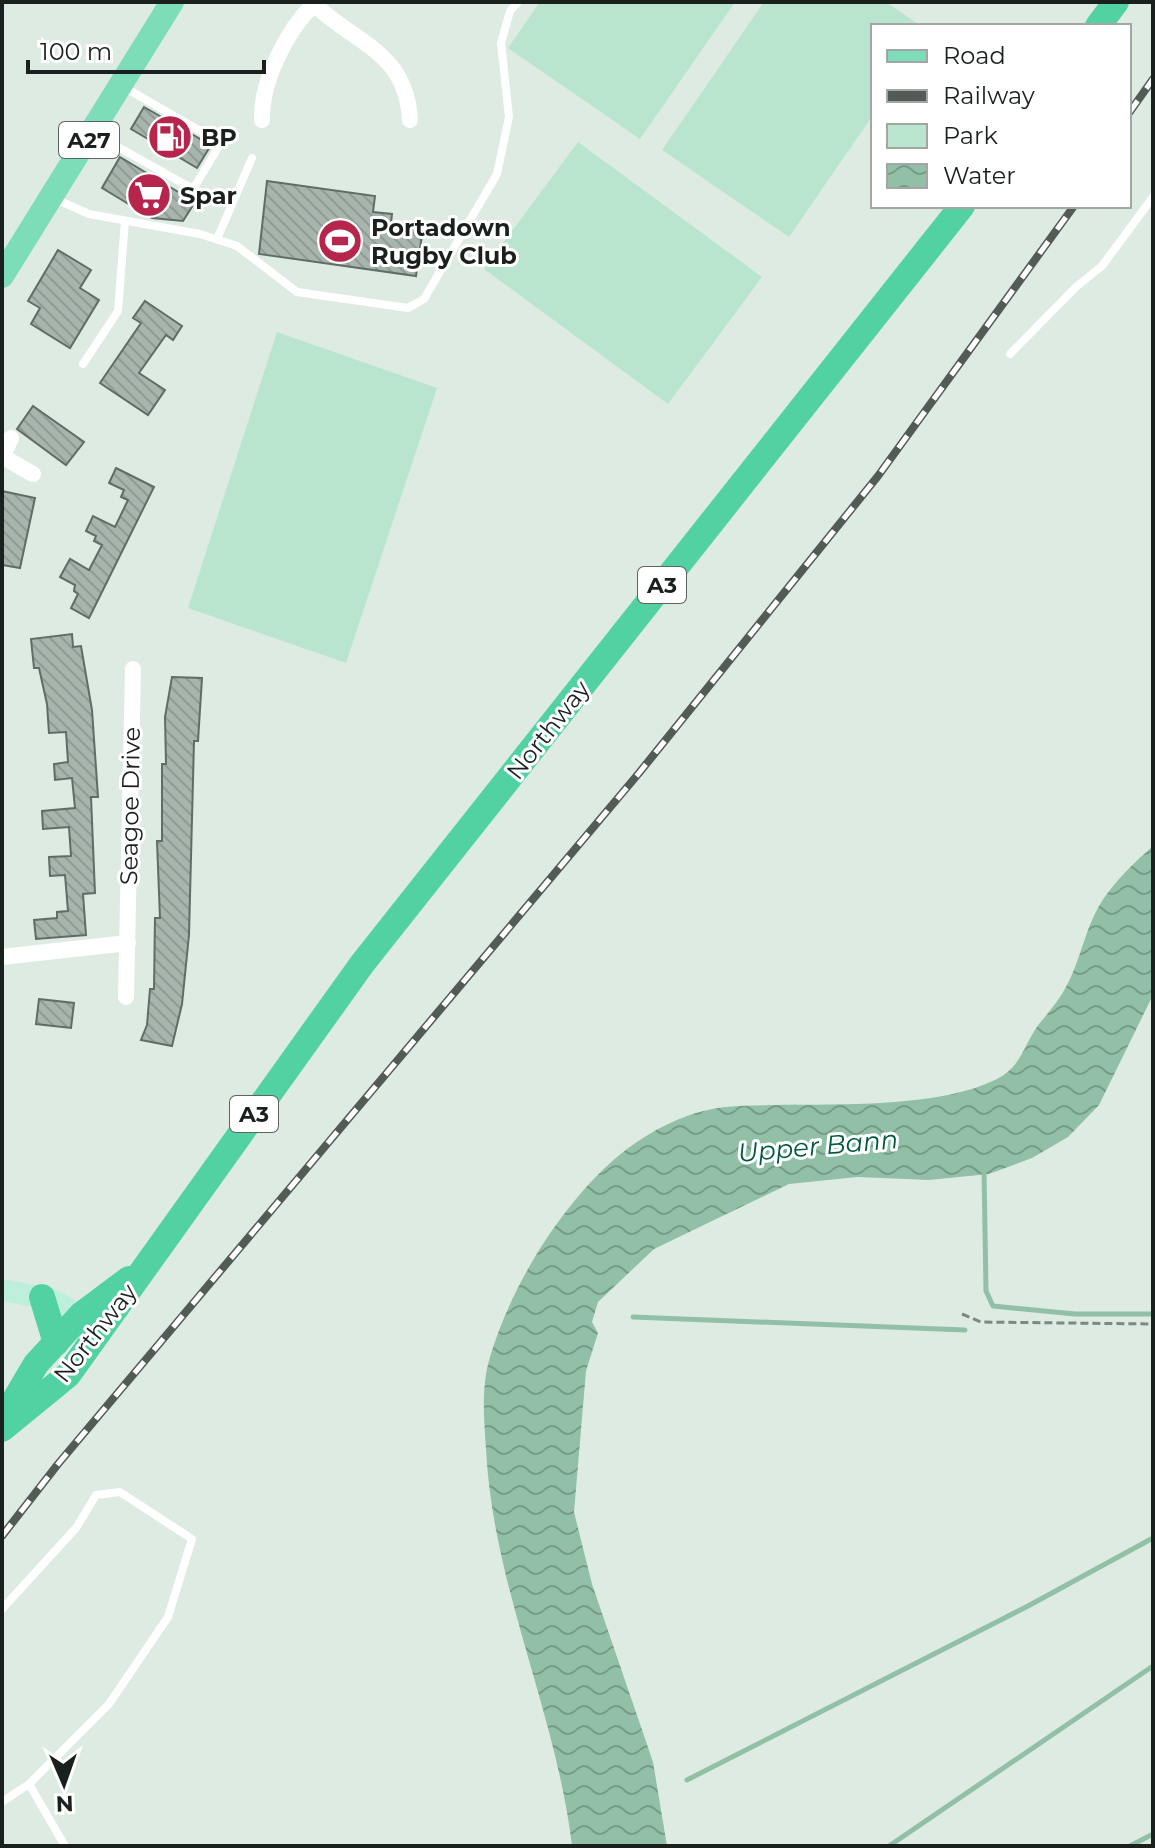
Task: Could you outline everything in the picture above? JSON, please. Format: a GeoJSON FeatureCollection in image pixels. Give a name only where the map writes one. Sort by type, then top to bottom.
{"type":"FeatureCollection","features":[{"type":"Feature","properties":{"kind":"highway"},"geometry":{"type":"LineString","coordinates":[[1100,24],[1116,2]]}},
{"type":"Feature","properties":{"kind":"highway","name":"Northway"},"geometry":{"type":"LineString","coordinates":[[2,1422],[36,1364],[56,1343],[92,1323],[140,1275],[362,964],[960,208]]}},
{"type":"Feature","properties":{"kind":"highway"},"geometry":{"type":"LineString","coordinates":[[42,1297],[56,1343]]}},
{"type":"Feature","properties":{"kind":"highway","name":"Northway"},"geometry":{"type":"LineString","coordinates":[[2,1429],[68,1375],[92,1323]]}},
{"type":"Feature","properties":{"kind":"main road","name":"A27"},"geometry":{"type":"LineString","coordinates":[[2,276],[172,2]]}},
{"type":"Feature","properties":{"kind":"main road"},"geometry":{"type":"LineString","coordinates":[[2,1290],[42,1297],[92,1323]]}},
{"type":"Feature","properties":{"kind":"street"},"geometry":{"type":"LineString","coordinates":[[262,120],[268,86],[291,32],[313,3],[363,39],[390,65],[408,94],[410,120]]}},
{"type":"Feature","properties":{"kind":"street"},"geometry":{"type":"LineString","coordinates":[[11,438],[3,458],[33,474]]}},
{"type":"Feature","properties":{"kind":"street","name":"Seagoe Drive"},"geometry":{"type":"LineString","coordinates":[[126,997],[133,669]]}},
{"type":"Feature","properties":{"kind":"street"},"geometry":{"type":"LineString","coordinates":[[2,957],[128,943]]}},
{"type":"Feature","properties":{"kind":"lane"},"geometry":{"type":"LineString","coordinates":[[52,198],[89,214],[217,239],[237,246],[297,292],[408,308],[424,299],[497,174],[509,117],[501,43],[510,11],[518,2]]}},
{"type":"Feature","properties":{"kind":"lane"},"geometry":{"type":"LineString","coordinates":[[93,133],[193,189],[221,143],[121,85]]}},
{"type":"Feature","properties":{"kind":"lane"},"geometry":{"type":"LineString","coordinates":[[217,239],[252,158]]}},
{"type":"Feature","properties":{"kind":"lane"},"geometry":{"type":"LineString","coordinates":[[1010,354],[1076,287],[1102,266],[1153,197]]}},
{"type":"Feature","properties":{"kind":"lane"},"geometry":{"type":"LineString","coordinates":[[83,364],[118,311],[125,221]]}},
{"type":"Feature","properties":{"kind":"lane"},"geometry":{"type":"LineString","coordinates":[[2,1609],[76,1528],[96,1495],[120,1492],[192,1539],[168,1617],[109,1704],[29,1784],[2,1802]]}},
{"type":"Feature","properties":{"kind":"lane"},"geometry":{"type":"LineString","coordinates":[[29,1784],[65,1846]]}},
{"type":"Feature","properties":{"kind":"path"},"geometry":{"type":"LineString","coordinates":[[962,1314],[981,1322],[1153,1324]]}},
{"type":"Feature","properties":{"kind":"green space"},"geometry":{"type":"Polygon","coordinates":[[[540,2],[735,2],[640,139],[508,48],[540,2]]]}},
{"type":"Feature","properties":{"kind":"green space"},"geometry":{"type":"Polygon","coordinates":[[[764,2],[886,2],[918,24],[871,24],[871,118],[789,237],[662,150],[764,2]]]}},
{"type":"Feature","properties":{"kind":"green space"},"geometry":{"type":"Polygon","coordinates":[[[578,142],[762,277],[668,404],[484,269],[578,142]]]}},
{"type":"Feature","properties":{"kind":"green space"},"geometry":{"type":"Polygon","coordinates":[[[277,332],[437,388],[346,663],[188,608],[277,332]]]}},
{"type":"Feature","properties":{"kind":"water","name":"Upper Bann"},"geometry":{"type":"Polygon","coordinates":[[[1153,846],[1153,995],[1099,1105],[1068,1137],[1032,1158],[989,1174],[929,1180],[857,1177],[789,1184],[654,1249],[598,1302],[592,1322],[598,1333],[586,1371],[574,1512],[592,1584],[653,1762],[667,1846],[572,1846],[553,1746],[500,1550],[485,1438],[487,1368],[509,1307],[534,1258],[566,1211],[611,1162],[647,1136],[687,1116],[739,1106],[918,1100],[974,1088],[1005,1074],[1065,989],[1104,898],[1127,870],[1153,846]]]}},
{"type":"Feature","properties":{"kind":"building"},"geometry":{"type":"Polygon","coordinates":[[[144,107],[211,145],[197,168],[131,129],[144,107]]]}},
{"type":"Feature","properties":{"kind":"building","name":"Spar"},"geometry":{"type":"Polygon","coordinates":[[[120,157],[195,202],[183,221],[152,218],[102,188],[120,157]]]}},
{"type":"Feature","properties":{"kind":"building","name":"Portadown Rugby Club"},"geometry":{"type":"Polygon","coordinates":[[[267,181],[375,196],[373,212],[392,214],[391,223],[423,228],[416,276],[259,254],[267,181]]]}},
{"type":"Feature","properties":{"kind":"building"},"geometry":{"type":"Polygon","coordinates":[[[58,250],[91,270],[80,288],[99,300],[70,348],[31,324],[40,308],[28,301],[58,250]]]}},
{"type":"Feature","properties":{"kind":"building"},"geometry":{"type":"Polygon","coordinates":[[[145,301],[182,326],[173,340],[166,335],[139,373],[165,390],[148,415],[100,383],[141,323],[133,318],[145,301]]]}},
{"type":"Feature","properties":{"kind":"building"},"geometry":{"type":"Polygon","coordinates":[[[33,406],[84,442],[66,465],[17,429],[33,406]]]}},
{"type":"Feature","properties":{"kind":"building"},"geometry":{"type":"Polygon","coordinates":[[[116,468],[154,487],[89,618],[71,608],[78,594],[74,591],[75,585],[60,577],[70,559],[89,570],[102,545],[94,541],[96,536],[86,531],[93,516],[115,527],[128,500],[121,497],[124,490],[109,483],[116,468]]]}},
{"type":"Feature","properties":{"kind":"building"},"geometry":{"type":"Polygon","coordinates":[[[2,491],[35,498],[20,568],[2,565],[2,491]]]}},
{"type":"Feature","properties":{"kind":"building"},"geometry":{"type":"Polygon","coordinates":[[[72,634],[73,647],[81,646],[92,710],[98,797],[91,797],[95,893],[83,894],[86,935],[36,939],[34,920],[57,918],[57,912],[68,911],[65,875],[50,876],[49,857],[71,856],[69,827],[43,829],[42,811],[75,808],[72,778],[55,780],[54,764],[68,762],[66,732],[49,733],[47,704],[39,668],[34,668],[31,639],[72,634]]]}},
{"type":"Feature","properties":{"kind":"building"},"geometry":{"type":"Polygon","coordinates":[[[172,677],[202,678],[198,741],[194,741],[189,935],[182,1004],[172,1046],[141,1040],[147,1025],[150,989],[154,989],[155,918],[160,918],[157,841],[162,841],[162,764],[166,764],[165,717],[172,677]]]}},
{"type":"Feature","properties":{"kind":"building"},"geometry":{"type":"Polygon","coordinates":[[[39,999],[74,1003],[71,1028],[36,1024],[39,999]]]}},
{"type":"Feature","properties":{"kind":"waterway"},"geometry":{"type":"LineString","coordinates":[[984,1170],[986,1291],[993,1306],[1075,1314],[1153,1314]]}},
{"type":"Feature","properties":{"kind":"waterway"},"geometry":{"type":"LineString","coordinates":[[633,1317],[965,1330]]}},
{"type":"Feature","properties":{"kind":"waterway"},"geometry":{"type":"LineString","coordinates":[[687,1780],[1028,1606],[1153,1538]]}},
{"type":"Feature","properties":{"kind":"waterway"},"geometry":{"type":"LineString","coordinates":[[889,1846],[1153,1666]]}},
{"type":"Feature","properties":{"kind":"waterway"},"geometry":{"type":"LineString","coordinates":[[1130,1846],[1153,1834]]}},
{"type":"Feature","properties":{"kind":"railway"},"geometry":{"type":"LineString","coordinates":[[1131,110],[1153,79]]}},
{"type":"Feature","properties":{"kind":"railway"},"geometry":{"type":"LineString","coordinates":[[2,1536],[58,1464],[639,773],[878,476],[1073,208]]}},
{"type":"Feature","properties":{"kind":"place","name":"BP"},"geometry":{"type":"Point","coordinates":[170,137]}},
{"type":"Feature","properties":{"kind":"place","name":"Spar"},"geometry":{"type":"Point","coordinates":[149,195]}},
{"type":"Feature","properties":{"kind":"place","name":"Portadown Rugby Club"},"geometry":{"type":"Point","coordinates":[340,241]}}]}
